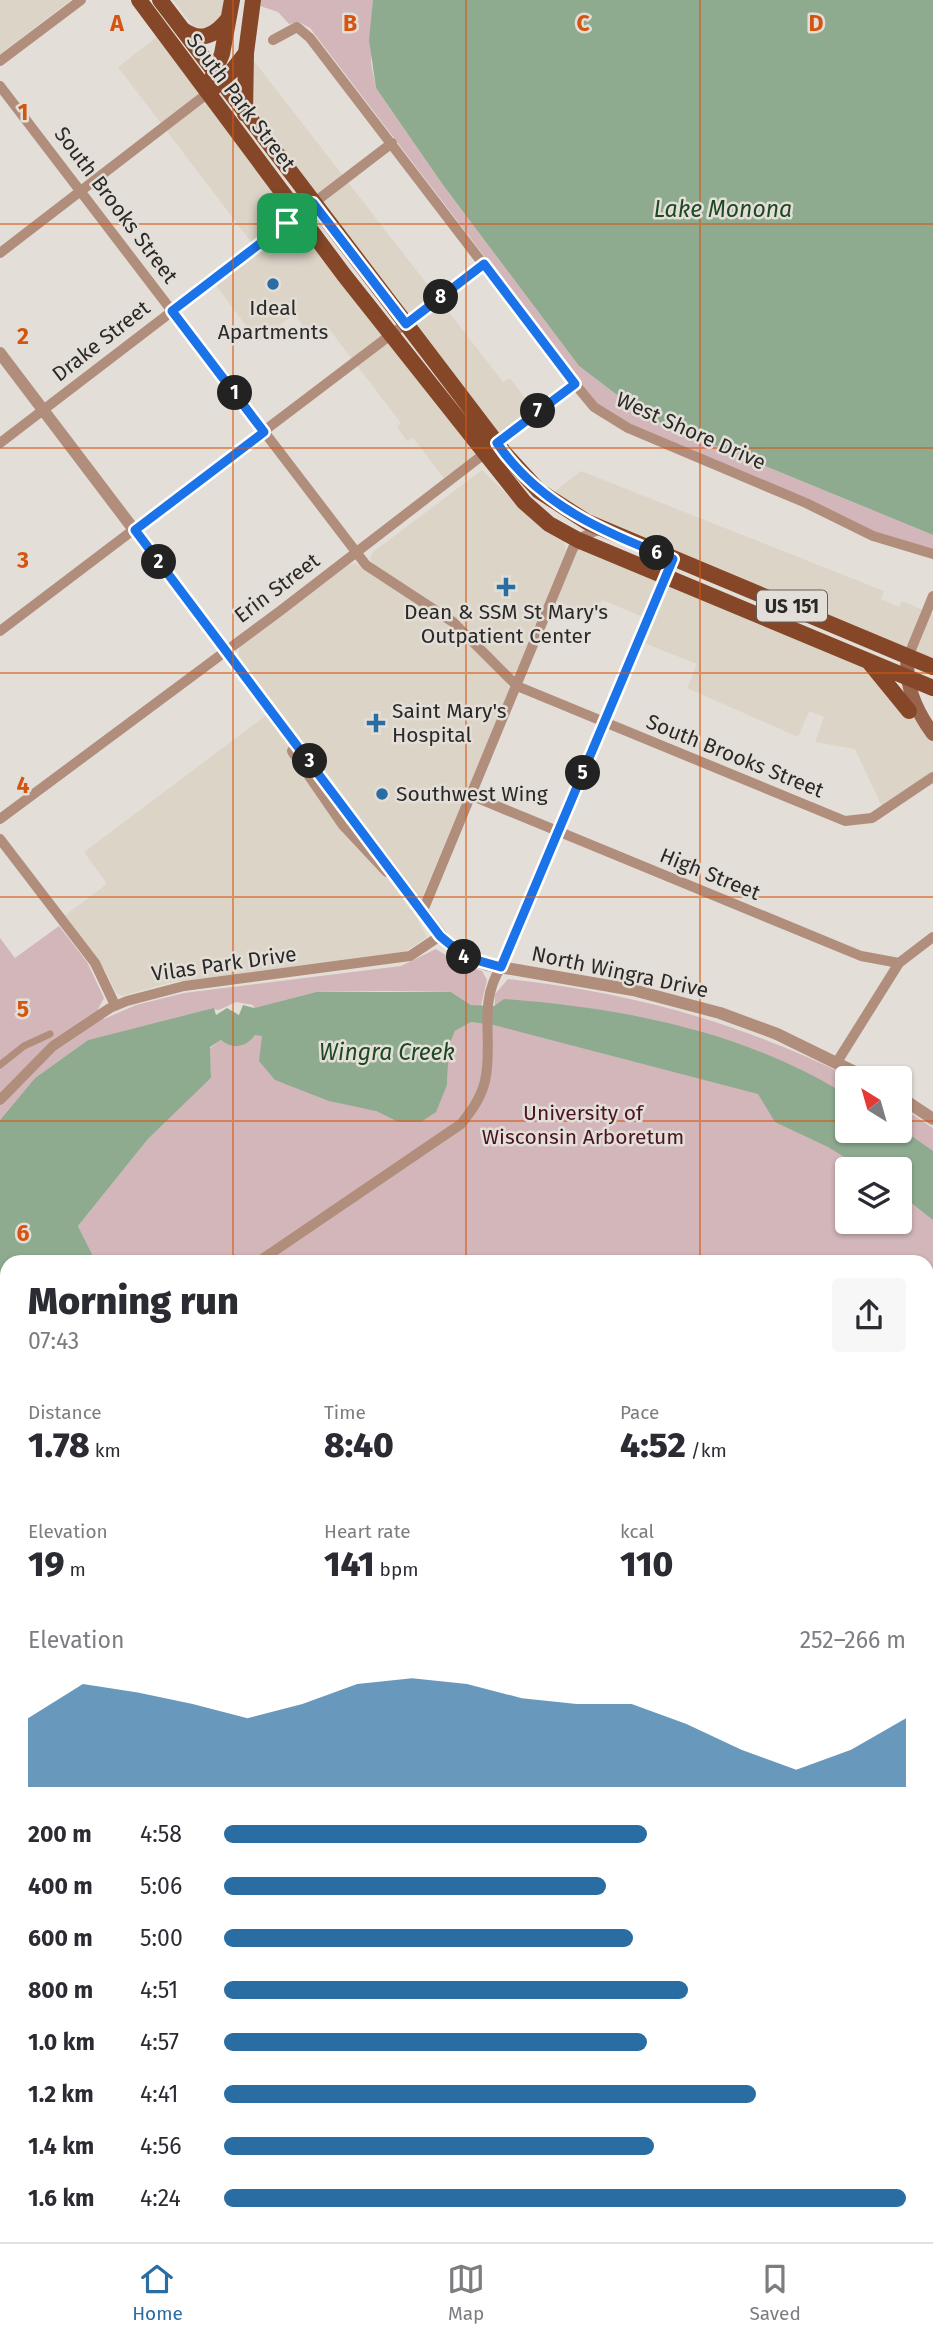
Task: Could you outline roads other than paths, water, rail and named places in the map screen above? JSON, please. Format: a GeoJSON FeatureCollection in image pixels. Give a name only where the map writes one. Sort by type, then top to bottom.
{"type":"FeatureCollection","features":[{"type":"Feature","properties":{"kind":"main road","name":"South Park Street"},"geometry":{"type":"LineString","coordinates":[[139,0],[244,114],[497,443],[539,491],[601,529],[933,667]]}},
{"type":"Feature","properties":{"kind":"main road","name":"South Park Street"},"geometry":{"type":"LineString","coordinates":[[160,0],[299,214],[483,454],[524,502],[549,524],[578,540],[665,578],[865,657],[933,688]]}},
{"type":"Feature","properties":{"kind":"main road"},"geometry":{"type":"LineString","coordinates":[[214,83],[232,0]]}},
{"type":"Feature","properties":{"kind":"main road"},"geometry":{"type":"LineString","coordinates":[[244,114],[246,53],[253,0]]}},
{"type":"Feature","properties":{"kind":"main road"},"geometry":{"type":"LineString","coordinates":[[179,26],[192,35],[203,37],[216,32],[229,17]]}},
{"type":"Feature","properties":{"kind":"main road"},"geometry":{"type":"LineString","coordinates":[[214,83],[246,53]]}},
{"type":"Feature","properties":{"kind":"main road"},"geometry":{"type":"LineString","coordinates":[[865,657],[933,734]]}},
{"type":"Feature","properties":{"kind":"main road"},"geometry":{"type":"LineString","coordinates":[[908,657],[906,675],[916,716]]}},
{"type":"Feature","properties":{"kind":"street"},"geometry":{"type":"LineString","coordinates":[[0,61],[81,0]]}},
{"type":"Feature","properties":{"kind":"street","name":"West Shore Drive"},"geometry":{"type":"LineString","coordinates":[[274,40],[291,28],[303,31],[594,407],[628,428],[806,503],[873,536],[933,554]]}},
{"type":"Feature","properties":{"kind":"street"},"geometry":{"type":"LineString","coordinates":[[0,253],[214,83]]}},
{"type":"Feature","properties":{"kind":"street","name":"South Brooks Street"},"geometry":{"type":"LineString","coordinates":[[0,86],[355,552],[387,581],[453,622],[517,686],[845,821],[872,818],[933,777]]}},
{"type":"Feature","properties":{"kind":"street","name":"Drake Street"},"geometry":{"type":"LineString","coordinates":[[0,443],[392,143]]}},
{"type":"Feature","properties":{"kind":"street"},"geometry":{"type":"LineString","coordinates":[[0,631],[484,264]]}},
{"type":"Feature","properties":{"kind":"street","name":"North Wingra Drive"},"geometry":{"type":"LineString","coordinates":[[0,353],[282,729],[295,754],[344,825],[373,859],[394,877],[440,936],[465,957],[498,973],[633,990],[720,1013],[777,1034],[844,1066]]}},
{"type":"Feature","properties":{"kind":"street","name":"Erin Street"},"geometry":{"type":"LineString","coordinates":[[0,819],[225,652],[575,384]]}},
{"type":"Feature","properties":{"kind":"street"},"geometry":{"type":"LineString","coordinates":[[422,913],[578,540],[601,529]]}},
{"type":"Feature","properties":{"kind":"street"},"geometry":{"type":"LineString","coordinates":[[268,1255],[461,1124],[478,1101],[485,1080],[487,1002],[673,559]]}},
{"type":"Feature","properties":{"kind":"street"},"geometry":{"type":"LineString","coordinates":[[908,657],[933,596]]}},
{"type":"Feature","properties":{"kind":"street","name":"High Street"},"geometry":{"type":"LineString","coordinates":[[470,795],[861,956],[899,963]]}},
{"type":"Feature","properties":{"kind":"street"},"geometry":{"type":"LineString","coordinates":[[0,839],[95,963],[116,1005]]}},
{"type":"Feature","properties":{"kind":"street","name":"Vilas Park Drive"},"geometry":{"type":"LineString","coordinates":[[0,1100],[53,1046],[116,1005],[184,986],[410,956],[440,936]]}},
{"type":"Feature","properties":{"kind":"street"},"geometry":{"type":"LineString","coordinates":[[837,1062],[899,963],[933,937]]}},
{"type":"Feature","properties":{"kind":"street"},"geometry":{"type":"LineString","coordinates":[[0,1065],[24,1046],[50,1034]]}},
{"type":"Feature","properties":{"kind":"street"},"geometry":{"type":"LineString","coordinates":[[912,1105],[933,1119]]}},
{"type":"Feature","properties":{"kind":"water","name":"Lake Monona"},"geometry":{"type":"Polygon","coordinates":[[[373,0],[933,0],[933,535],[646,417],[579,366],[443,185],[376,88],[369,40],[373,0]]]}},
{"type":"Feature","properties":{"kind":"water","name":"Wingra Creek"},"geometry":{"type":"Polygon","coordinates":[[[316,992],[451,992],[471,1005],[494,1006],[504,999],[549,1003],[638,1016],[725,1039],[767,1054],[835,1088],[835,1143],[912,1143],[912,1136],[933,1151],[933,1220],[912,1203],[912,1157],[844,1157],[775,1122],[758,1094],[494,1025],[471,1022],[455,1031],[449,1046],[447,1085],[436,1112],[421,1122],[398,1122],[376,1111],[329,1101],[275,1080],[259,1061],[262,1036],[255,1035],[239,1046],[221,1040],[210,1047],[211,1078],[148,1139],[78,1226],[92,1255],[0,1255],[0,1120],[35,1078],[88,1040],[214,1008],[216,1015],[227,1008],[239,1015],[243,1005],[254,1008],[316,992]]]}},
{"type":"Feature","properties":{"kind":"place","name":"Ideal Apartments"},"geometry":{"type":"Point","coordinates":[273,284]}},
{"type":"Feature","properties":{"kind":"place","name":"Dean & SSM St Mary's Outpatient Center"},"geometry":{"type":"Point","coordinates":[506,587]}},
{"type":"Feature","properties":{"kind":"place","name":"Saint Mary's Hospital"},"geometry":{"type":"Point","coordinates":[376,723]}},
{"type":"Feature","properties":{"kind":"place","name":"Southwest Wing"},"geometry":{"type":"Point","coordinates":[382,794]}},
{"type":"Feature","properties":{"kind":"park label","name":"University of Wisconsin Arboretum"},"geometry":{"type":"Point","coordinates":[583,1125]}}]}
